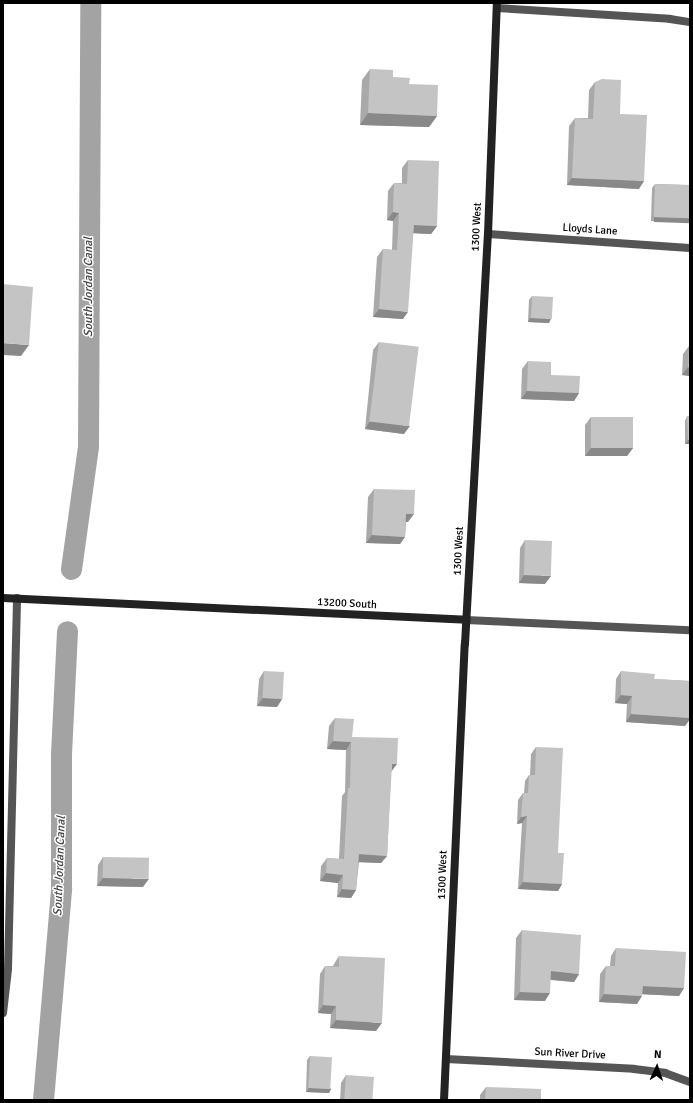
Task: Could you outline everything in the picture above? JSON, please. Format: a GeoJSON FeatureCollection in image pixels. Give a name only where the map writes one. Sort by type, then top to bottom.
{"type":"FeatureCollection","features":[{"type":"Feature","properties":{"kind":"street"},"geometry":{"type":"LineString","coordinates":[[497,5],[670,19],[690,22]]}},
{"type":"Feature","properties":{"kind":"street","name":"1300 West"},"geometry":{"type":"LineString","coordinates":[[444,1100],[466,620],[488,234],[497,5]]}},
{"type":"Feature","properties":{"kind":"street","name":"Lloyds Lane"},"geometry":{"type":"LineString","coordinates":[[488,234],[690,248]]}},
{"type":"Feature","properties":{"kind":"street","name":"13200 South"},"geometry":{"type":"LineString","coordinates":[[3,598],[690,630]]}},
{"type":"Feature","properties":{"kind":"street"},"geometry":{"type":"LineString","coordinates":[[3,1013],[8,969],[17,598]]}},
{"type":"Feature","properties":{"kind":"street","name":"Sun River Drive"},"geometry":{"type":"LineString","coordinates":[[446,1058],[634,1069],[665,1073],[690,1082]]}},
{"type":"Feature","properties":{"kind":"building"},"geometry":{"type":"Polygon","coordinates":[[[370,69],[393,70],[393,77],[410,78],[409,84],[438,85],[437,116],[368,113],[370,69]]]}},
{"type":"Feature","properties":{"kind":"building"},"geometry":{"type":"Polygon","coordinates":[[[602,79],[621,80],[620,114],[647,115],[644,181],[572,178],[575,118],[593,119],[595,82],[602,79]]]}},
{"type":"Feature","properties":{"kind":"building"},"geometry":{"type":"Polygon","coordinates":[[[408,160],[439,161],[437,226],[414,225],[408,312],[379,309],[383,249],[397,250],[399,213],[393,212],[394,183],[407,184],[408,160]]]}},
{"type":"Feature","properties":{"kind":"building"},"geometry":{"type":"Polygon","coordinates":[[[655,184],[690,185],[689,218],[654,217],[655,184]]]}},
{"type":"Feature","properties":{"kind":"building"},"geometry":{"type":"Polygon","coordinates":[[[3,284],[33,287],[29,345],[3,343],[3,284]]]}},
{"type":"Feature","properties":{"kind":"building"},"geometry":{"type":"Polygon","coordinates":[[[532,296],[553,297],[552,319],[531,318],[532,296]]]}},
{"type":"Feature","properties":{"kind":"building"},"geometry":{"type":"Polygon","coordinates":[[[379,342],[419,347],[409,426],[369,421],[379,342]]]}},
{"type":"Feature","properties":{"kind":"building"},"geometry":{"type":"Polygon","coordinates":[[[690,346],[690,368],[688,367],[690,346]]]}},
{"type":"Feature","properties":{"kind":"building"},"geometry":{"type":"Polygon","coordinates":[[[528,361],[551,362],[551,375],[580,376],[579,393],[527,391],[528,361]]]}},
{"type":"Feature","properties":{"kind":"building"},"geometry":{"type":"Polygon","coordinates":[[[687,416],[690,416],[690,440],[688,440],[687,416]]]}},
{"type":"Feature","properties":{"kind":"building"},"geometry":{"type":"Polygon","coordinates":[[[591,417],[633,417],[633,448],[591,448],[591,417]]]}},
{"type":"Feature","properties":{"kind":"building"},"geometry":{"type":"Polygon","coordinates":[[[374,489],[415,490],[414,514],[406,514],[405,537],[372,535],[374,489]]]}},
{"type":"Feature","properties":{"kind":"building"},"geometry":{"type":"Polygon","coordinates":[[[525,540],[552,541],[551,576],[524,575],[525,540]]]}},
{"type":"Feature","properties":{"kind":"building"},"geometry":{"type":"Polygon","coordinates":[[[264,671],[284,672],[283,699],[263,698],[264,671]]]}},
{"type":"Feature","properties":{"kind":"building"},"geometry":{"type":"Polygon","coordinates":[[[621,671],[655,674],[654,679],[690,681],[690,718],[631,714],[632,696],[621,695],[621,671]]]}},
{"type":"Feature","properties":{"kind":"building"},"geometry":{"type":"Polygon","coordinates":[[[335,718],[354,719],[352,737],[398,738],[397,764],[392,764],[387,856],[359,854],[356,890],[342,889],[343,875],[326,873],[327,858],[344,859],[348,788],[350,788],[351,742],[333,741],[335,718]]]}},
{"type":"Feature","properties":{"kind":"building"},"geometry":{"type":"Polygon","coordinates":[[[536,747],[563,748],[558,853],[564,853],[562,884],[523,882],[527,816],[521,817],[523,793],[528,793],[529,775],[535,775],[536,747]]]}},
{"type":"Feature","properties":{"kind":"building"},"geometry":{"type":"Polygon","coordinates":[[[103,857],[149,858],[149,879],[103,878],[103,857]]]}},
{"type":"Feature","properties":{"kind":"building"},"geometry":{"type":"Polygon","coordinates":[[[522,930],[581,935],[579,974],[551,971],[550,993],[520,992],[522,930]]]}},
{"type":"Feature","properties":{"kind":"building"},"geometry":{"type":"Polygon","coordinates":[[[616,948],[686,952],[684,988],[643,986],[642,996],[604,994],[606,966],[615,966],[616,948]]]}},
{"type":"Feature","properties":{"kind":"building"},"geometry":{"type":"Polygon","coordinates":[[[339,956],[385,958],[382,1023],[336,1020],[336,1006],[323,1005],[325,966],[339,967],[339,956]]]}},
{"type":"Feature","properties":{"kind":"building"},"geometry":{"type":"Polygon","coordinates":[[[310,1056],[332,1057],[330,1089],[308,1088],[310,1056]]]}},
{"type":"Feature","properties":{"kind":"building"},"geometry":{"type":"Polygon","coordinates":[[[346,1075],[374,1077],[372,1100],[344,1100],[346,1075]]]}},
{"type":"Feature","properties":{"kind":"building"},"geometry":{"type":"Polygon","coordinates":[[[486,1087],[541,1089],[541,1100],[485,1100],[486,1087]]]}},
{"type":"Feature","properties":{"kind":"waterway","name":"South Jordan Canal"},"geometry":{"type":"LineString","coordinates":[[71,569],[88,446],[90,3]]}},
{"type":"Feature","properties":{"kind":"waterway","name":"South Jordan Canal"},"geometry":{"type":"LineString","coordinates":[[43,1100],[61,888],[61,754],[67,631]]}}]}
